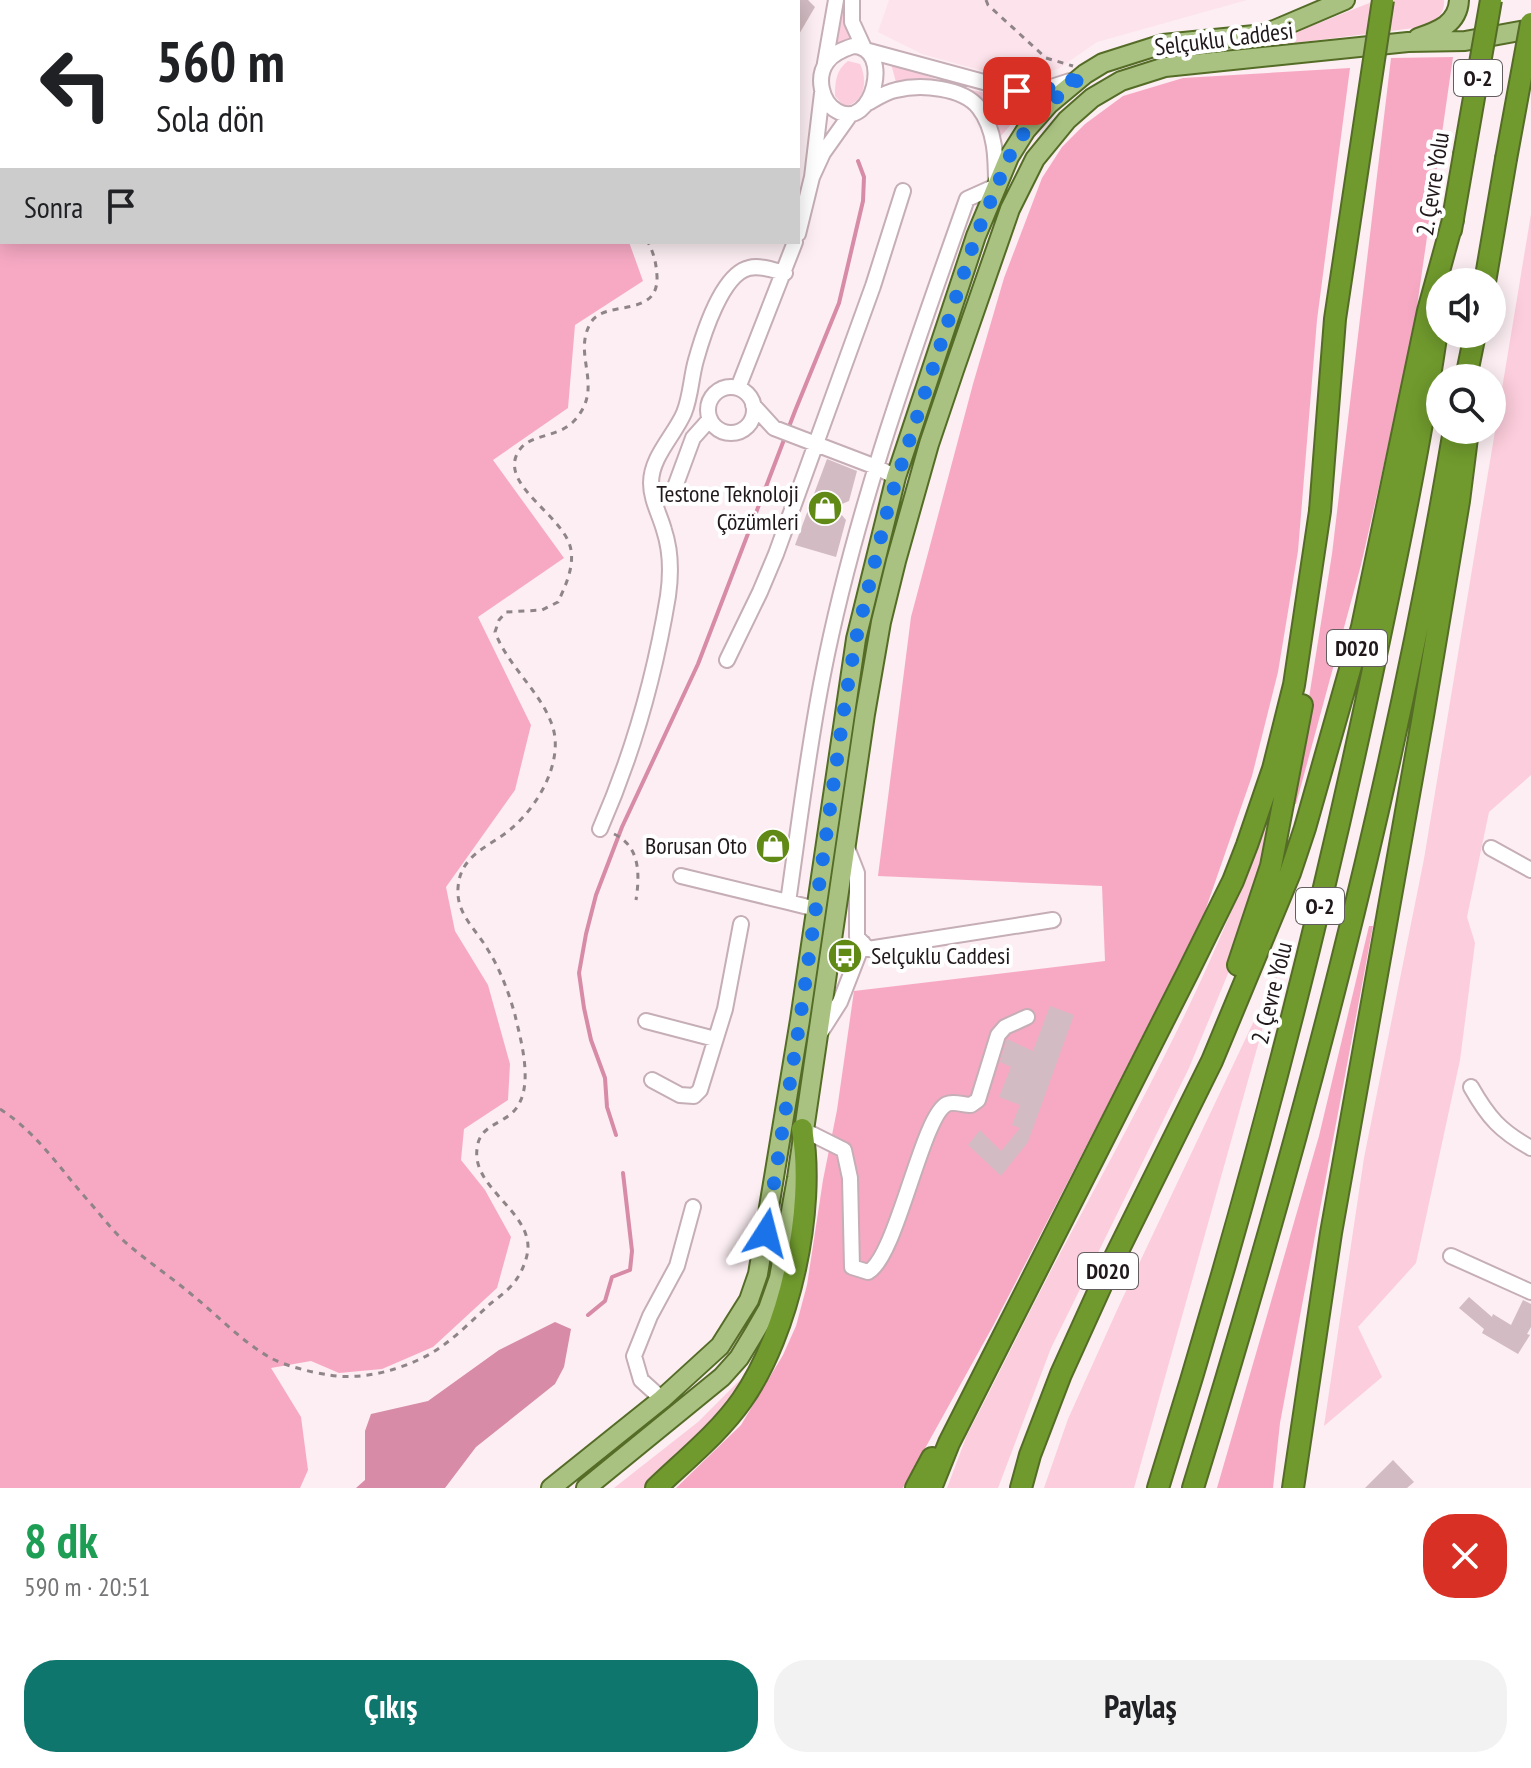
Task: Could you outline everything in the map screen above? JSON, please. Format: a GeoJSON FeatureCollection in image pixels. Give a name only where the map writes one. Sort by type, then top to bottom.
{"type":"FeatureCollection","features":[{"type":"Feature","properties":{"kind":"highway"},"geometry":{"type":"LineString","coordinates":[[931,1488],[949,1443],[1233,881],[1273,769],[1294,685],[1320,511],[1335,319],[1383,0]]}},
{"type":"Feature","properties":{"kind":"highway","name":"2. Çevre Yolu"},"geometry":{"type":"LineString","coordinates":[[1446,268],[1491,0]]}},
{"type":"Feature","properties":{"kind":"highway","name":"O-2"},"geometry":{"type":"LineString","coordinates":[[1487,268],[1531,26]]}},
{"type":"Feature","properties":{"kind":"highway","name":"D020"},"geometry":{"type":"LineString","coordinates":[[1021,1488],[1030,1455],[1067,1361],[1212,1061],[1290,873],[1362,627],[1428,311],[1453,220]]}},
{"type":"Feature","properties":{"kind":"highway","name":"2. Çevre Yolu"},"geometry":{"type":"LineString","coordinates":[[1158,1488],[1262,1137],[1320,909],[1388,598],[1434,348]]}},
{"type":"Feature","properties":{"kind":"highway","name":"O-2"},"geometry":{"type":"LineString","coordinates":[[1193,1488],[1234,1357],[1319,1055],[1388,763],[1451,444]]}},
{"type":"Feature","properties":{"kind":"highway"},"geometry":{"type":"LineString","coordinates":[[1293,1488],[1333,1220],[1423,716],[1466,444]]}},
{"type":"Feature","properties":{"kind":"highway"},"geometry":{"type":"LineString","coordinates":[[1212,1061],[1227,995],[1271,866],[1286,799],[1323,571],[1320,511]]}},
{"type":"Feature","properties":{"kind":"highway"},"geometry":{"type":"LineString","coordinates":[[656,1488],[723,1423],[741,1401],[774,1341],[795,1263],[805,1195],[808,1162],[802,1129]]}},
{"type":"Feature","properties":{"kind":"highway"},"geometry":{"type":"LineString","coordinates":[[916,1488],[942,1440],[972,1398]]}},
{"type":"Feature","properties":{"kind":"main road","name":"Selçuklu Caddesi"},"geometry":{"type":"LineString","coordinates":[[551,1488],[662,1399],[720,1346],[749,1300],[758,1274],[856,639],[896,477],[976,236],[1009,157],[1026,130],[1049,104],[1087,73],[1130,53],[1163,44],[1265,34],[1345,0]]}},
{"type":"Feature","properties":{"kind":"main road"},"geometry":{"type":"LineString","coordinates":[[1408,42],[1454,19],[1459,0]]}},
{"type":"Feature","properties":{"kind":"main road"},"geometry":{"type":"LineString","coordinates":[[1408,42],[1465,41],[1531,26]]}},
{"type":"Feature","properties":{"kind":"main road","name":"Selçuklu Caddesi"},"geometry":{"type":"LineString","coordinates":[[586,1488],[722,1377],[739,1358],[768,1309],[779,1278],[797,1178],[875,653],[912,503],[949,385],[1010,209],[1035,159],[1067,120],[1092,98],[1121,81],[1165,67],[1408,42]]}},
{"type":"Feature","properties":{"kind":"street"},"geometry":{"type":"LineString","coordinates":[[800,222],[836,0]]}},
{"type":"Feature","properties":{"kind":"street"},"geometry":{"type":"LineString","coordinates":[[852,0],[852,22],[874,62],[875,77],[868,103]]}},
{"type":"Feature","properties":{"kind":"street"},"geometry":{"type":"LineString","coordinates":[[825,64],[844,49],[866,49],[1017,91],[1039,91],[1061,86],[1087,73]]}},
{"type":"Feature","properties":{"kind":"street"},"geometry":{"type":"LineString","coordinates":[[788,902],[823,674],[854,542],[890,418],[967,199],[996,186],[996,158],[984,116],[969,99],[937,89],[897,89],[850,115],[831,139],[806,186]]}},
{"type":"Feature","properties":{"kind":"street"},"geometry":{"type":"LineString","coordinates":[[822,93],[833,109],[850,115]]}},
{"type":"Feature","properties":{"kind":"street"},"geometry":{"type":"LineString","coordinates":[[727,660],[766,579],[808,441],[873,286],[903,191]]}},
{"type":"Feature","properties":{"kind":"street"},"geometry":{"type":"LineString","coordinates":[[738,388],[794,244]]}},
{"type":"Feature","properties":{"kind":"street"},"geometry":{"type":"LineString","coordinates":[[607,832],[661,635],[669,590],[670,563],[665,533],[652,496],[654,465],[686,409],[696,359],[717,301],[733,277],[746,268],[757,267],[785,273]]}},
{"type":"Feature","properties":{"kind":"street"},"geometry":{"type":"LineString","coordinates":[[753,405],[751,420],[741,431],[726,433],[710,419],[708,405],[716,392],[723,388],[738,388],[745,392],[774,428],[896,477]]}},
{"type":"Feature","properties":{"kind":"street"},"geometry":{"type":"LineString","coordinates":[[672,495],[693,438],[710,419]]}},
{"type":"Feature","properties":{"kind":"street"},"geometry":{"type":"LineString","coordinates":[[846,844],[857,873],[857,937],[868,949],[1053,920]]}},
{"type":"Feature","properties":{"kind":"street"},"geometry":{"type":"LineString","coordinates":[[1491,848],[1531,870]]}},
{"type":"Feature","properties":{"kind":"street"},"geometry":{"type":"LineString","coordinates":[[681,876],[816,909]]}},
{"type":"Feature","properties":{"kind":"street"},"geometry":{"type":"LineString","coordinates":[[652,1080],[680,1095],[694,1096],[700,1090],[725,1009],[741,924]]}},
{"type":"Feature","properties":{"kind":"street"},"geometry":{"type":"LineString","coordinates":[[817,1039],[840,1002],[863,943]]}},
{"type":"Feature","properties":{"kind":"street"},"geometry":{"type":"LineString","coordinates":[[802,1129],[844,1150],[850,1178],[852,1267],[868,1272],[874,1269],[886,1247],[942,1107],[950,1103],[971,1105],[978,1100],[998,1035],[1005,1027],[1027,1017]]}},
{"type":"Feature","properties":{"kind":"street"},"geometry":{"type":"LineString","coordinates":[[646,1021],[715,1039]]}},
{"type":"Feature","properties":{"kind":"street"},"geometry":{"type":"LineString","coordinates":[[1471,1087],[1486,1112],[1505,1133],[1531,1148]]}},
{"type":"Feature","properties":{"kind":"street"},"geometry":{"type":"LineString","coordinates":[[662,1399],[641,1380],[634,1356],[650,1316],[677,1266],[693,1207]]}},
{"type":"Feature","properties":{"kind":"street"},"geometry":{"type":"LineString","coordinates":[[1451,1256],[1531,1292]]}},
{"type":"Feature","properties":{"kind":"path"},"geometry":{"type":"LineString","coordinates":[[986,0],[1046,58],[1087,73]]}},
{"type":"Feature","properties":{"kind":"path"},"geometry":{"type":"LineString","coordinates":[[0,1109],[39,1140],[123,1240],[269,1357],[304,1370],[355,1377],[419,1360],[444,1345],[516,1280],[526,1259],[528,1245],[522,1227],[484,1175],[477,1161],[477,1147],[482,1133],[514,1111],[521,1100],[525,1080],[523,1056],[514,1012],[498,968],[488,948],[466,921],[458,891],[461,873],[469,859],[480,848],[514,827],[544,786],[554,760],[556,742],[552,722],[509,659],[495,632],[506,612],[542,610],[558,602],[571,566],[571,549],[564,531],[518,479],[513,466],[517,453],[527,441],[558,433],[574,422],[585,403],[590,386],[584,354],[585,337],[591,321],[604,313],[636,306],[651,297],[657,284],[657,271],[656,258],[649,244]]}},
{"type":"Feature","properties":{"kind":"path"},"geometry":{"type":"LineString","coordinates":[[607,832],[626,840],[633,853],[639,880],[636,900]]}},
{"type":"Feature","properties":{"kind":"shaded area"},"geometry":{"type":"Polygon","coordinates":[[[844,0],[848,0],[852,39],[837,44],[844,0]]]}},
{"type":"Feature","properties":{"kind":"shaded area"},"geometry":{"type":"Polygon","coordinates":[[[889,0],[1247,0],[1097,42],[1058,69],[1025,78],[990,73],[922,54],[878,32],[889,0]]]}},
{"type":"Feature","properties":{"kind":"shaded area"},"geometry":{"type":"Polygon","coordinates":[[[1377,0],[1444,0],[1444,5],[1438,17],[1422,27],[1271,46],[1271,42],[1377,0]]]}},
{"type":"Feature","properties":{"kind":"shaded area"},"geometry":{"type":"Polygon","coordinates":[[[1453,57],[1412,341],[1361,565],[1296,804],[1292,804],[1332,554],[1391,58],[1453,57]]]}},
{"type":"Feature","properties":{"kind":"shaded area"},"geometry":{"type":"Polygon","coordinates":[[[848,61],[860,64],[864,84],[856,101],[844,106],[835,96],[835,86],[839,72],[848,61]]]}},
{"type":"Feature","properties":{"kind":"shaded area"},"geometry":{"type":"Polygon","coordinates":[[[891,64],[995,95],[1031,97],[1031,101],[1001,136],[991,109],[977,96],[943,83],[917,80],[896,82],[891,64]]]}},
{"type":"Feature","properties":{"kind":"shaded area"},"geometry":{"type":"Polygon","coordinates":[[[1350,68],[1317,320],[1298,551],[1278,672],[1252,776],[1204,914],[993,1326],[903,1488],[676,1488],[741,1425],[783,1355],[796,1326],[807,1285],[854,991],[1105,961],[1102,886],[878,876],[911,617],[1004,278],[1042,178],[1062,147],[1085,124],[1123,96],[1183,78],[1350,68]]]}},
{"type":"Feature","properties":{"kind":"shaded area"},"geometry":{"type":"Polygon","coordinates":[[[1531,214],[1531,775],[1489,812],[1467,917],[1475,943],[1460,1060],[1416,1263],[1358,1327],[1382,1377],[1324,1426],[1364,1158],[1424,859],[1493,444],[1506,444],[1506,365],[1531,214]]]}},
{"type":"Feature","properties":{"kind":"shaded area"},"geometry":{"type":"Polygon","coordinates":[[[0,244],[630,244],[643,281],[575,325],[568,408],[493,460],[564,558],[478,617],[531,725],[515,790],[446,887],[455,931],[488,985],[510,1064],[508,1100],[464,1129],[461,1160],[485,1190],[511,1237],[497,1288],[433,1347],[382,1369],[339,1373],[311,1361],[271,1368],[301,1417],[308,1470],[300,1488],[0,1488],[0,244]]]}},
{"type":"Feature","properties":{"kind":"shaded area"},"geometry":{"type":"Polygon","coordinates":[[[1266,819],[1273,821],[1234,959],[1189,1068],[1051,1348],[998,1488],[947,1488],[967,1435],[1177,1032],[1225,927],[1266,819]]]}},
{"type":"Feature","properties":{"kind":"shaded area"},"geometry":{"type":"Polygon","coordinates":[[[1369,926],[1373,926],[1280,1423],[1273,1488],[1217,1488],[1319,1136],[1369,926]]]}},
{"type":"Feature","properties":{"kind":"shaded area"},"geometry":{"type":"Polygon","coordinates":[[[1280,966],[1134,1488],[1044,1488],[1068,1419],[1118,1308],[1280,966]]]}},
{"type":"Feature","properties":{"kind":"shaded area"},"geometry":{"type":"Polygon","coordinates":[[[555,1322],[571,1329],[564,1367],[555,1384],[476,1447],[445,1488],[356,1488],[365,1480],[365,1431],[371,1414],[428,1401],[499,1350],[555,1322]]]}},
{"type":"Feature","properties":{"kind":"shaded area"},"geometry":{"type":"Polygon","coordinates":[[[753,1367],[716,1421],[647,1488],[614,1488],[698,1422],[753,1367]]]}},
{"type":"Feature","properties":{"kind":"building"},"geometry":{"type":"Polygon","coordinates":[[[800,0],[808,0],[815,7],[800,33],[800,0]]]}},
{"type":"Feature","properties":{"kind":"building","name":"Testone Teknoloji Çözümleri"},"geometry":{"type":"Polygon","coordinates":[[[827,459],[857,471],[849,501],[835,507],[846,520],[836,557],[795,545],[827,459]]]}},
{"type":"Feature","properties":{"kind":"building"},"geometry":{"type":"Polygon","coordinates":[[[1050,1006],[1074,1015],[1028,1142],[1001,1176],[968,1145],[980,1130],[1001,1151],[1020,1128],[1012,1125],[1020,1105],[999,1097],[1011,1067],[1000,1062],[1007,1039],[1033,1051],[1050,1006]]]}},
{"type":"Feature","properties":{"kind":"building"},"geometry":{"type":"Polygon","coordinates":[[[1469,1297],[1492,1317],[1493,1314],[1511,1325],[1523,1300],[1531,1304],[1531,1327],[1527,1334],[1530,1335],[1518,1354],[1482,1333],[1484,1329],[1459,1308],[1469,1297]]]}},
{"type":"Feature","properties":{"kind":"building"},"geometry":{"type":"Polygon","coordinates":[[[1393,1460],[1414,1482],[1407,1488],[1365,1488],[1393,1460]]]}},
{"type":"Feature","properties":{"kind":"waterway"},"geometry":{"type":"LineString","coordinates":[[616,1135],[607,1107],[605,1078],[591,1040],[584,1008],[579,973],[586,934],[596,895],[622,827],[698,664],[839,303],[863,201],[864,177],[858,161]]}},
{"type":"Feature","properties":{"kind":"waterway"},"geometry":{"type":"LineString","coordinates":[[588,1315],[605,1301],[612,1277],[630,1270],[632,1251],[623,1173]]}},
{"type":"Feature","properties":{"kind":"place","name":"Testone Teknoloji Çözümleri"},"geometry":{"type":"Point","coordinates":[825,508]}},
{"type":"Feature","properties":{"kind":"place","name":"Borusan Oto"},"geometry":{"type":"Point","coordinates":[773,846]}},
{"type":"Feature","properties":{"kind":"place","name":"Selçuklu Caddesi"},"geometry":{"type":"Point","coordinates":[845,956]}},
{"type":"Feature","properties":{"kind":"route"},"geometry":{"type":"LineString","coordinates":[[766,1233],[846,696],[856,639],[896,477],[976,236],[1009,157],[1026,130],[1049,104],[1085,74],[1061,86],[1039,91],[1017,91]]}}]}
